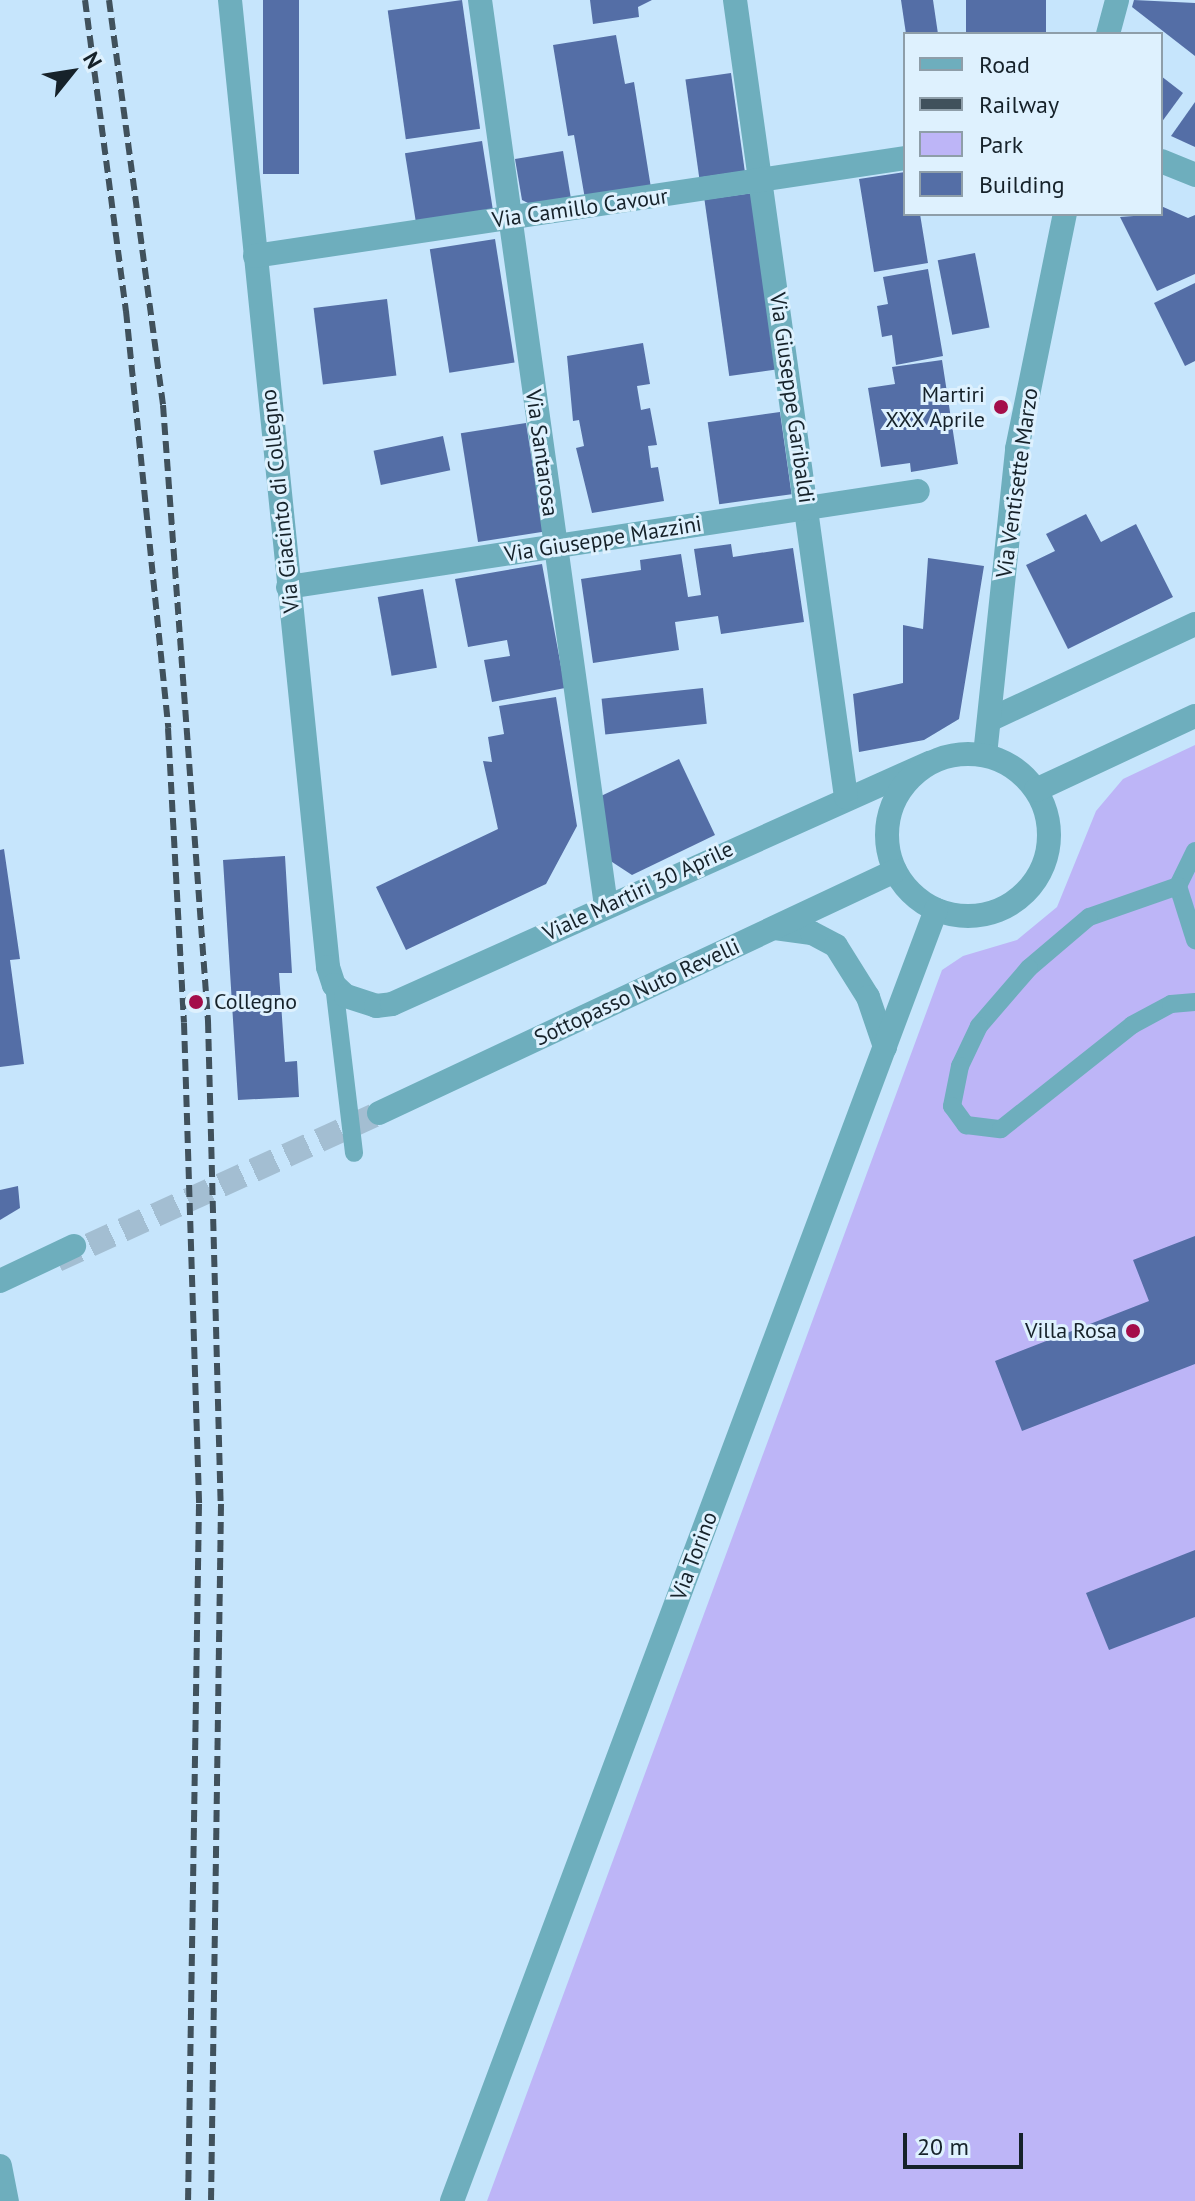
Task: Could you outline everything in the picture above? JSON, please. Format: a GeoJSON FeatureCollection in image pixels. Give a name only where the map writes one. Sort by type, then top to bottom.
{"type":"FeatureCollection","features":[{"type":"Feature","properties":{"kind":"street","name":"Via Giacinto di Collegno"},"geometry":{"type":"LineString","coordinates":[[230,0],[328,967],[340,991]]}},
{"type":"Feature","properties":{"kind":"street","name":"Via Santarosa"},"geometry":{"type":"LineString","coordinates":[[480,0],[606,906]]}},
{"type":"Feature","properties":{"kind":"street","name":"Via Giuseppe Garibaldi"},"geometry":{"type":"LineString","coordinates":[[735,0],[846,797]]}},
{"type":"Feature","properties":{"kind":"street"},"geometry":{"type":"LineString","coordinates":[[1109,32],[1117,0]]}},
{"type":"Feature","properties":{"kind":"street","name":"Via Camillo Cavour"},"geometry":{"type":"LineString","coordinates":[[255,256],[903,158]]}},
{"type":"Feature","properties":{"kind":"street"},"geometry":{"type":"LineString","coordinates":[[1163,162],[1195,175]]}},
{"type":"Feature","properties":{"kind":"street","name":"Via Ventisette Marzo"},"geometry":{"type":"LineString","coordinates":[[985,755],[1017,449],[1065,216]]}},
{"type":"Feature","properties":{"kind":"street","name":"Via Giuseppe Mazzini"},"geometry":{"type":"LineString","coordinates":[[288,587],[918,491]]}},
{"type":"Feature","properties":{"kind":"street"},"geometry":{"type":"LineString","coordinates":[[989,720],[1195,624]]}},
{"type":"Feature","properties":{"kind":"street"},"geometry":{"type":"LineString","coordinates":[[1036,790],[1195,716]]}},
{"type":"Feature","properties":{"kind":"street"},"geometry":{"type":"LineString","coordinates":[[956,754],[985,755],[1014,767],[1036,790],[1047,815],[1049,843],[1041,872],[1022,896],[981,915],[936,910],[912,894],[895,871],[886,841],[890,810],[905,782],[929,763],[956,754]]}},
{"type":"Feature","properties":{"kind":"street","name":"Viale Martiri 30 Aprile"},"geometry":{"type":"LineString","coordinates":[[340,991],[376,1006],[392,1004],[846,797],[929,763]]}},
{"type":"Feature","properties":{"kind":"street","name":"Sottopasso Nuto Revelli"},"geometry":{"type":"LineString","coordinates":[[379,1113],[895,871]]}},
{"type":"Feature","properties":{"kind":"street","name":"Via Torino"},"geometry":{"type":"LineString","coordinates":[[452,2201],[936,910]]}},
{"type":"Feature","properties":{"kind":"street"},"geometry":{"type":"LineString","coordinates":[[773,928],[812,933],[836,946],[868,997],[885,1047]]}},
{"type":"Feature","properties":{"kind":"street"},"geometry":{"type":"LineString","coordinates":[[0,1281],[74,1246]]}},
{"type":"Feature","properties":{"kind":"street"},"geometry":{"type":"LineString","coordinates":[[0,2166],[7,2201]]}},
{"type":"Feature","properties":{"kind":"lane"},"geometry":{"type":"LineString","coordinates":[[1195,851],[1178,886],[1195,940]]}},
{"type":"Feature","properties":{"kind":"lane"},"geometry":{"type":"LineString","coordinates":[[1178,886],[1089,917],[1029,968],[979,1026],[960,1066],[952,1106],[966,1125],[1001,1129],[1132,1025],[1171,1004],[1195,1002]]}},
{"type":"Feature","properties":{"kind":"lane"},"geometry":{"type":"LineString","coordinates":[[340,991],[354,1153]]}},
{"type":"Feature","properties":{"kind":"green space"},"geometry":{"type":"Polygon","coordinates":[[[1195,745],[1195,2201],[487,2201],[942,970],[963,956],[1017,940],[1057,907],[1096,811],[1123,779],[1195,745]]]}},
{"type":"Feature","properties":{"kind":"building"},"geometry":{"type":"Polygon","coordinates":[[[263,0],[299,0],[299,174],[263,174],[263,0]]]}},
{"type":"Feature","properties":{"kind":"building"},"geometry":{"type":"Polygon","coordinates":[[[462,0],[480,129],[406,139],[388,10],[462,0]]]}},
{"type":"Feature","properties":{"kind":"building"},"geometry":{"type":"Polygon","coordinates":[[[590,0],[652,0],[638,7],[639,17],[593,24],[590,0]]]}},
{"type":"Feature","properties":{"kind":"building"},"geometry":{"type":"Polygon","coordinates":[[[901,0],[933,0],[938,32],[906,32],[901,0]]]}},
{"type":"Feature","properties":{"kind":"building"},"geometry":{"type":"Polygon","coordinates":[[[966,0],[1046,0],[1046,32],[966,32],[966,0]]]}},
{"type":"Feature","properties":{"kind":"building"},"geometry":{"type":"Polygon","coordinates":[[[1134,0],[1195,3],[1195,56],[1132,7],[1134,0]]]}},
{"type":"Feature","properties":{"kind":"building"},"geometry":{"type":"Polygon","coordinates":[[[616,35],[625,84],[634,82],[651,188],[585,199],[574,135],[568,136],[553,45],[616,35]]]}},
{"type":"Feature","properties":{"kind":"building"},"geometry":{"type":"Polygon","coordinates":[[[731,73],[745,171],[699,177],[685,79],[731,73]]]}},
{"type":"Feature","properties":{"kind":"building"},"geometry":{"type":"Polygon","coordinates":[[[1163,78],[1183,93],[1163,120],[1163,78]]]}},
{"type":"Feature","properties":{"kind":"building"},"geometry":{"type":"Polygon","coordinates":[[[1195,102],[1195,147],[1171,136],[1195,102]]]}},
{"type":"Feature","properties":{"kind":"building"},"geometry":{"type":"Polygon","coordinates":[[[482,141],[493,210],[416,222],[405,153],[482,141]]]}},
{"type":"Feature","properties":{"kind":"building"},"geometry":{"type":"Polygon","coordinates":[[[563,151],[571,199],[532,205],[522,200],[515,159],[563,151]]]}},
{"type":"Feature","properties":{"kind":"building"},"geometry":{"type":"Polygon","coordinates":[[[903,172],[903,216],[920,216],[928,263],[874,272],[859,179],[903,172]]]}},
{"type":"Feature","properties":{"kind":"building"},"geometry":{"type":"Polygon","coordinates":[[[753,193],[778,369],[729,376],[704,200],[753,193]]]}},
{"type":"Feature","properties":{"kind":"building"},"geometry":{"type":"Polygon","coordinates":[[[1163,207],[1188,218],[1195,215],[1195,274],[1157,291],[1120,217],[1163,216],[1163,207]]]}},
{"type":"Feature","properties":{"kind":"building"},"geometry":{"type":"Polygon","coordinates":[[[495,239],[515,362],[449,373],[430,249],[495,239]]]}},
{"type":"Feature","properties":{"kind":"building"},"geometry":{"type":"Polygon","coordinates":[[[975,253],[990,328],[952,335],[938,260],[975,253]]]}},
{"type":"Feature","properties":{"kind":"building"},"geometry":{"type":"Polygon","coordinates":[[[928,269],[943,356],[896,365],[892,335],[882,337],[877,306],[888,304],[883,277],[928,269]]]}},
{"type":"Feature","properties":{"kind":"building"},"geometry":{"type":"Polygon","coordinates":[[[1195,283],[1195,361],[1185,366],[1154,303],[1195,283]]]}},
{"type":"Feature","properties":{"kind":"building"},"geometry":{"type":"Polygon","coordinates":[[[387,299],[396,375],[323,384],[314,308],[387,299]]]}},
{"type":"Feature","properties":{"kind":"building"},"geometry":{"type":"Polygon","coordinates":[[[643,343],[650,384],[637,386],[641,410],[650,408],[657,445],[648,446],[651,468],[658,467],[664,501],[592,513],[576,448],[584,446],[579,420],[573,421],[567,356],[643,343]]]}},
{"type":"Feature","properties":{"kind":"building"},"geometry":{"type":"Polygon","coordinates":[[[942,360],[958,464],[911,472],[910,463],[881,467],[868,388],[895,384],[892,367],[942,360]]]}},
{"type":"Feature","properties":{"kind":"building"},"geometry":{"type":"Polygon","coordinates":[[[780,412],[792,494],[719,504],[708,422],[780,412]]]}},
{"type":"Feature","properties":{"kind":"building"},"geometry":{"type":"Polygon","coordinates":[[[526,423],[543,532],[478,542],[461,433],[526,423]]]}},
{"type":"Feature","properties":{"kind":"building"},"geometry":{"type":"Polygon","coordinates":[[[443,436],[450,470],[381,485],[374,451],[443,436]]]}},
{"type":"Feature","properties":{"kind":"building"},"geometry":{"type":"Polygon","coordinates":[[[1086,514],[1101,542],[1136,524],[1173,597],[1068,649],[1026,565],[1055,551],[1046,534],[1086,514]]]}},
{"type":"Feature","properties":{"kind":"building"},"geometry":{"type":"Polygon","coordinates":[[[731,544],[733,557],[793,548],[804,622],[721,634],[718,616],[675,622],[679,650],[593,663],[581,579],[641,570],[640,560],[681,554],[688,597],[701,595],[694,549],[731,544]]]}},
{"type":"Feature","properties":{"kind":"building"},"geometry":{"type":"Polygon","coordinates":[[[928,558],[984,566],[959,719],[924,740],[859,752],[853,694],[903,683],[903,625],[923,629],[928,558]]]}},
{"type":"Feature","properties":{"kind":"building"},"geometry":{"type":"Polygon","coordinates":[[[542,564],[565,688],[492,702],[484,660],[510,656],[507,640],[468,647],[455,579],[542,564]]]}},
{"type":"Feature","properties":{"kind":"building"},"geometry":{"type":"Polygon","coordinates":[[[423,589],[437,668],[392,676],[378,597],[423,589]]]}},
{"type":"Feature","properties":{"kind":"building"},"geometry":{"type":"Polygon","coordinates":[[[703,688],[707,724],[605,734],[602,699],[703,688]]]}},
{"type":"Feature","properties":{"kind":"building"},"geometry":{"type":"Polygon","coordinates":[[[556,697],[577,826],[546,884],[406,950],[376,887],[498,829],[483,761],[492,762],[488,737],[504,734],[499,706],[556,697]]]}},
{"type":"Feature","properties":{"kind":"building"},"geometry":{"type":"Polygon","coordinates":[[[679,759],[715,835],[632,875],[609,860],[601,796],[679,759]]]}},
{"type":"Feature","properties":{"kind":"building"},"geometry":{"type":"Polygon","coordinates":[[[4,849],[20,959],[10,960],[24,1064],[0,1067],[0,850],[4,849]]]}},
{"type":"Feature","properties":{"kind":"building"},"geometry":{"type":"Polygon","coordinates":[[[285,856],[292,973],[279,973],[285,1062],[297,1061],[299,1097],[238,1100],[223,860],[285,856]]]}},
{"type":"Feature","properties":{"kind":"building"},"geometry":{"type":"Polygon","coordinates":[[[18,1186],[20,1208],[0,1220],[0,1190],[18,1186]]]}},
{"type":"Feature","properties":{"kind":"building","name":"Villa Rosa"},"geometry":{"type":"Polygon","coordinates":[[[1195,1236],[1195,1364],[1022,1431],[995,1361],[1149,1301],[1133,1260],[1195,1236]]]}},
{"type":"Feature","properties":{"kind":"building"},"geometry":{"type":"Polygon","coordinates":[[[1195,1550],[1195,1617],[1109,1650],[1086,1593],[1195,1550]]]}},
{"type":"Feature","properties":{"kind":"tunnel"},"geometry":{"type":"LineString","coordinates":[[57,1260],[379,1113]]}},
{"type":"Feature","properties":{"kind":"railway"},"geometry":{"type":"LineString","coordinates":[[85,0],[126,311],[168,728],[184,1023],[199,1504],[188,2201]]}},
{"type":"Feature","properties":{"kind":"railway"},"geometry":{"type":"LineString","coordinates":[[109,0],[163,405],[208,1021],[221,1504],[211,2201]]}},
{"type":"Feature","properties":{"kind":"place","name":"Martiri XXX Aprile"},"geometry":{"type":"Point","coordinates":[1001,407]}},
{"type":"Feature","properties":{"kind":"place","name":"Collegno"},"geometry":{"type":"Point","coordinates":[196,1002]}},
{"type":"Feature","properties":{"kind":"place","name":"Villa Rosa"},"geometry":{"type":"Point","coordinates":[1133,1331]}}]}
